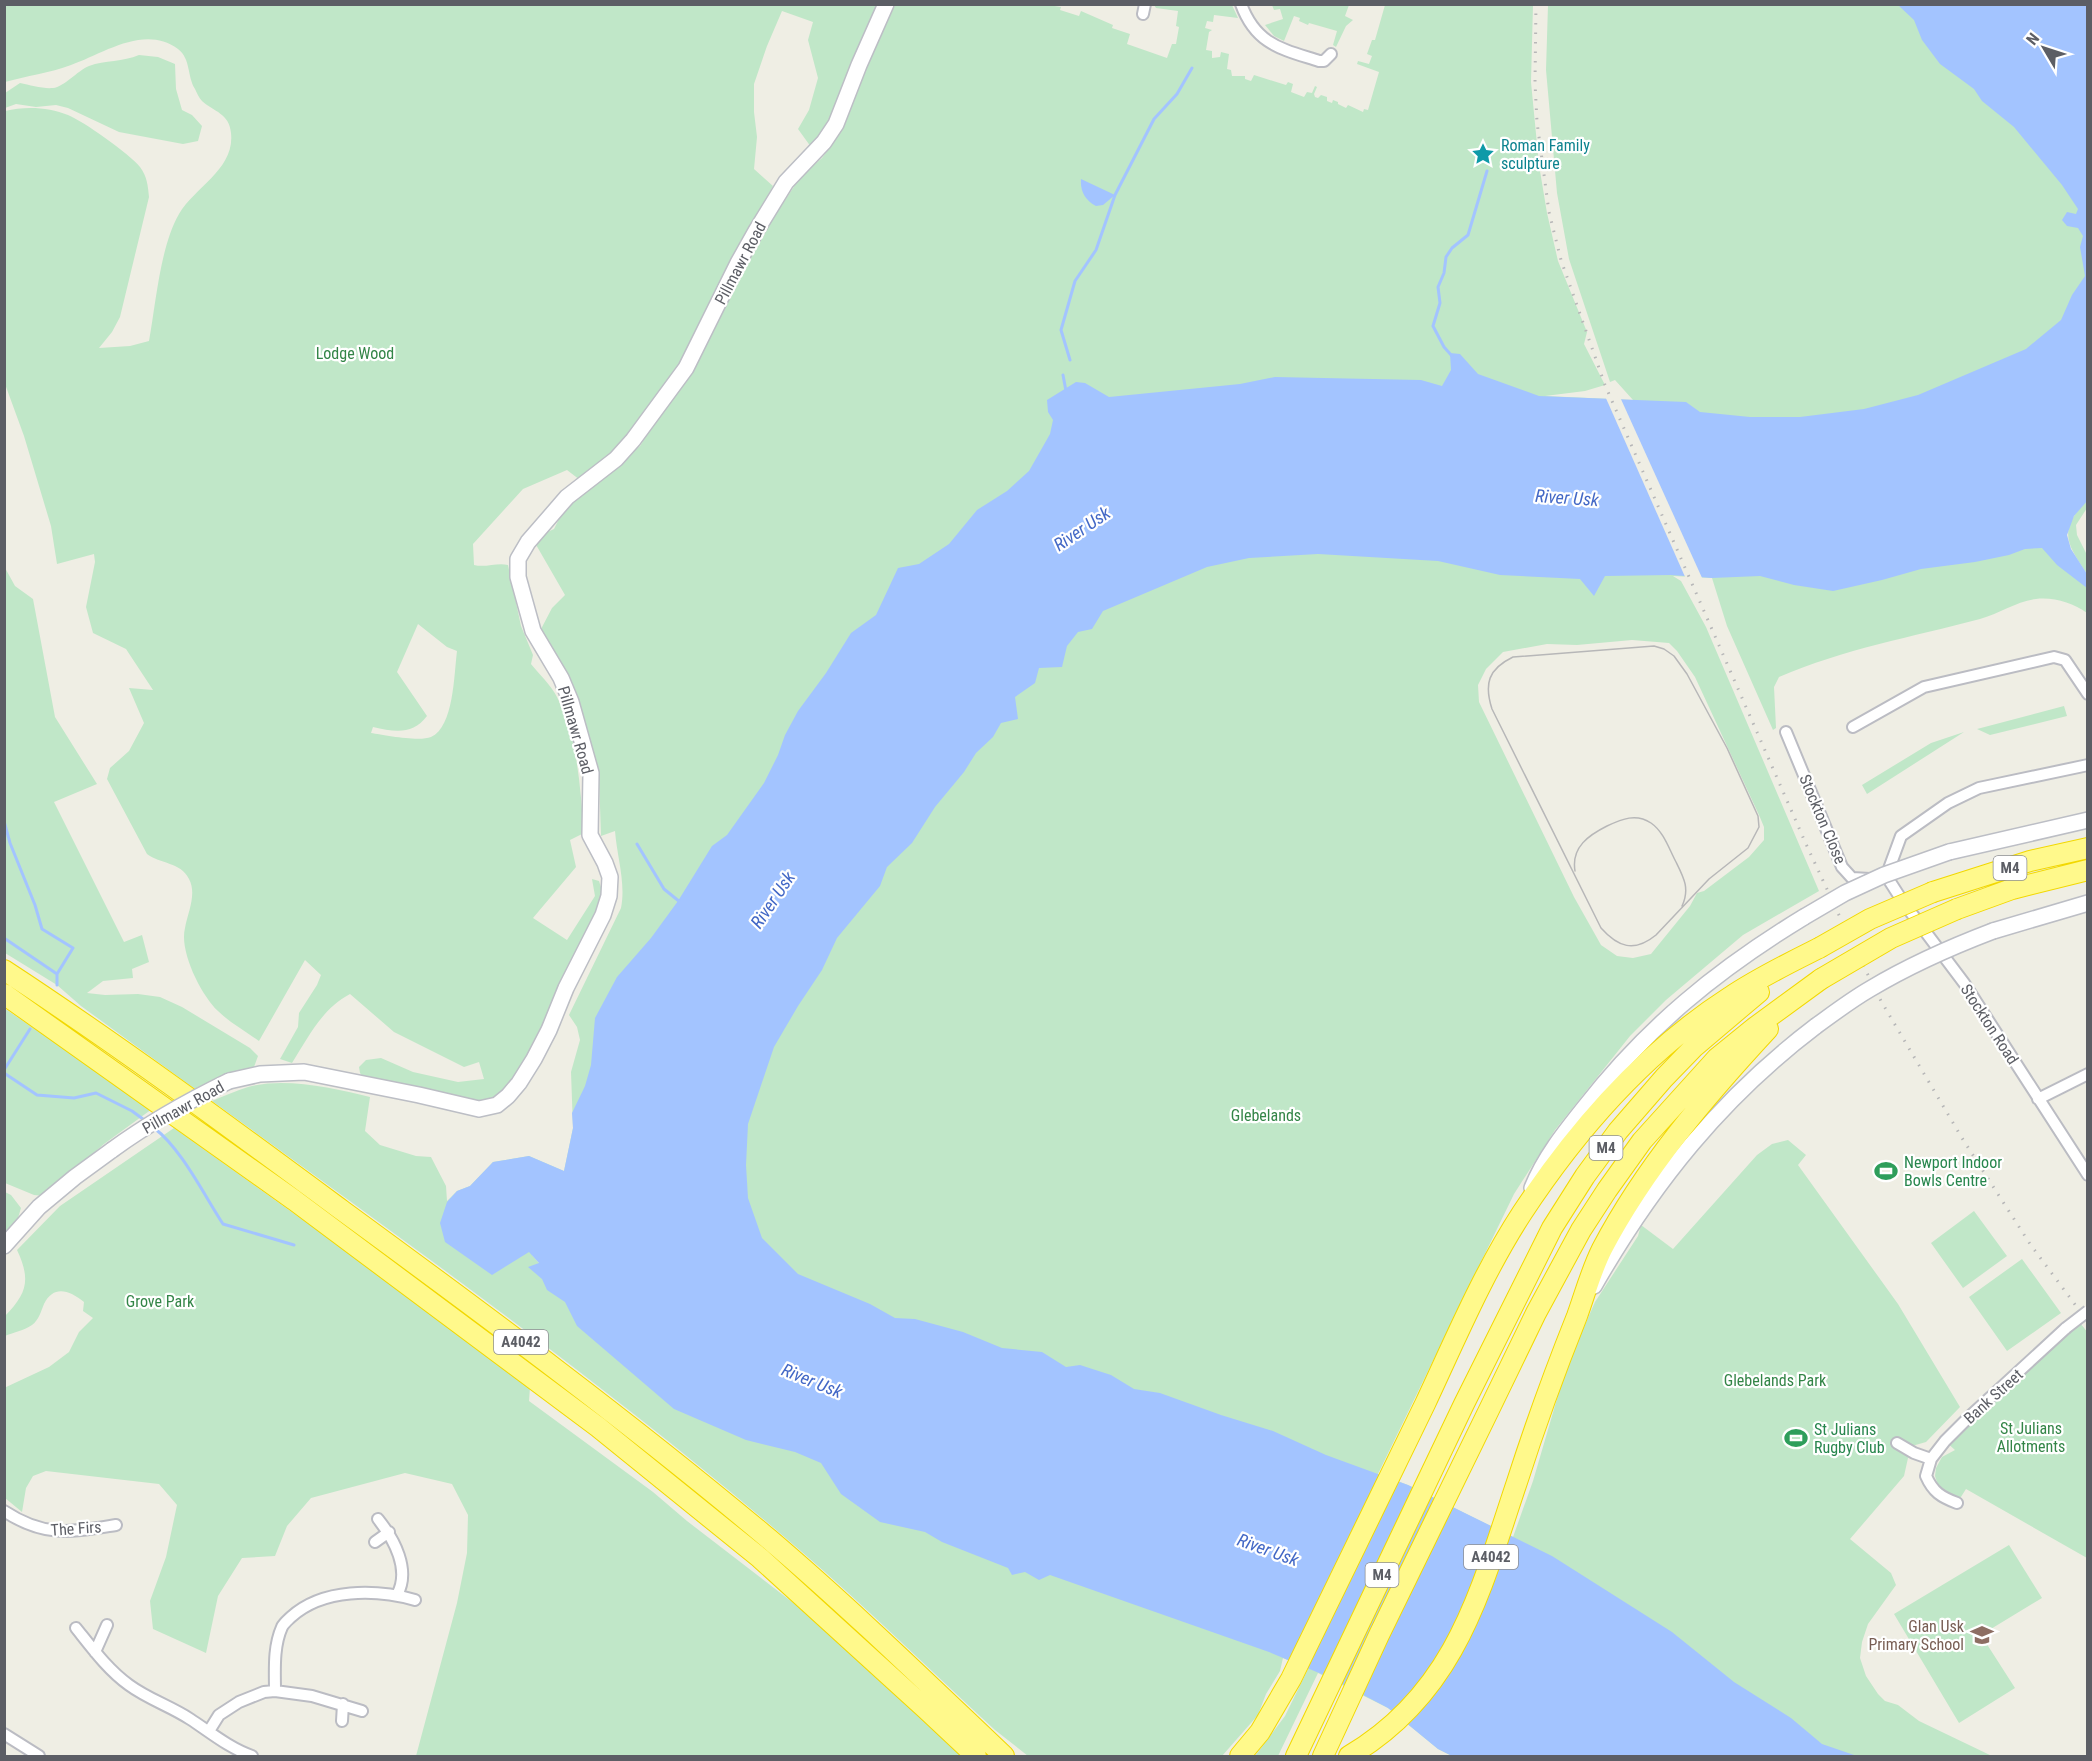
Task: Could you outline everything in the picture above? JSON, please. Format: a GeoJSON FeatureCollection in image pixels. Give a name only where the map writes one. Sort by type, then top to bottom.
{"type":"FeatureCollection","features":[{"type":"Feature","properties":{"kind":"highway","name":"M4"},"geometry":{"type":"LineString","coordinates":[[1522,1214],[1588,1125],[1613,1096],[1662,1049],[1699,1018],[1729,997],[1870,919],[1933,891],[2030,861],[2088,848]]}},
{"type":"Feature","properties":{"kind":"highway","name":"M4"},"geometry":{"type":"LineString","coordinates":[[1323,1756],[1379,1635],[1536,1313],[1581,1230],[1642,1141],[1718,1058],[1816,982],[1891,938],[1957,909],[2012,889],[2088,870]]}},
{"type":"Feature","properties":{"kind":"highway","name":"M4"},"geometry":{"type":"LineString","coordinates":[[1298,1751],[1464,1404],[1552,1228],[1585,1176],[1618,1131],[1694,1047],[1748,999],[1819,948]]}},
{"type":"Feature","properties":{"kind":"highway","name":"A4042"},"geometry":{"type":"LineString","coordinates":[[4,970],[246,1140],[506,1331],[644,1437],[771,1540],[1004,1756]]}},
{"type":"Feature","properties":{"kind":"highway","name":"M4"},"geometry":{"type":"LineString","coordinates":[[1578,1313],[1587,1283],[1603,1248],[1666,1147],[1767,1031],[1816,982]]}},
{"type":"Feature","properties":{"kind":"highway","name":"A4042"},"geometry":{"type":"LineString","coordinates":[[4,994],[294,1200],[598,1427],[760,1558],[976,1756]]}},
{"type":"Feature","properties":{"kind":"highway"},"geometry":{"type":"LineString","coordinates":[[1240,1756],[1260,1731],[1281,1698],[1481,1286],[1522,1214]]}},
{"type":"Feature","properties":{"kind":"highway","name":"A4042"},"geometry":{"type":"LineString","coordinates":[[1349,1756],[1378,1737],[1427,1689],[1449,1657],[1465,1627],[1578,1313]]}},
{"type":"Feature","properties":{"kind":"street","name":"Pillmawr Road"},"geometry":{"type":"LineString","coordinates":[[4,1246],[39,1207],[75,1177],[147,1125],[229,1081],[260,1074],[304,1072],[478,1109],[497,1105],[519,1083],[549,1030],[566,988],[603,915],[609,896],[610,877],[605,862],[590,835],[591,773],[571,702],[561,678],[533,631],[518,577],[518,559],[528,542],[567,497],[616,459],[633,440],[686,369],[738,263],[786,182],[825,142],[836,124],[886,4]]}},
{"type":"Feature","properties":{"kind":"street"},"geometry":{"type":"LineString","coordinates":[[1241,4],[1246,18],[1269,43],[1319,61],[1324,61],[1331,54]]}},
{"type":"Feature","properties":{"kind":"street"},"geometry":{"type":"LineString","coordinates":[[1853,727],[1924,687],[2054,657],[2065,660],[2088,694]]}},
{"type":"Feature","properties":{"kind":"street","name":"Stockton Close"},"geometry":{"type":"LineString","coordinates":[[1786,732],[1829,841],[1842,867],[1852,878],[1887,877]]}},
{"type":"Feature","properties":{"kind":"street"},"geometry":{"type":"LineString","coordinates":[[1887,877],[1901,836],[1948,803],[1979,788],[2088,765]]}},
{"type":"Feature","properties":{"kind":"street"},"geometry":{"type":"LineString","coordinates":[[1522,1214],[1538,1173],[1552,1149],[1607,1078],[1641,1042],[1694,993],[1762,942],[1845,893],[1884,875],[1949,852],[2088,820]]}},
{"type":"Feature","properties":{"kind":"street","name":"Stockton Road"},"geometry":{"type":"LineString","coordinates":[[1887,877],[1903,902],[1965,982],[2088,1175]]}},
{"type":"Feature","properties":{"kind":"street"},"geometry":{"type":"LineString","coordinates":[[1578,1313],[1617,1245],[1709,1123],[1754,1077],[1816,1026],[1868,990],[1948,948],[1994,931],[2088,903]]}},
{"type":"Feature","properties":{"kind":"street"},"geometry":{"type":"LineString","coordinates":[[2038,1099],[2088,1074]]}},
{"type":"Feature","properties":{"kind":"street","name":"Bank Street"},"geometry":{"type":"LineString","coordinates":[[1930,1459],[1967,1419],[2066,1328],[2088,1311]]}},
{"type":"Feature","properties":{"kind":"street"},"geometry":{"type":"LineString","coordinates":[[1897,1443],[1914,1454],[1930,1459],[1926,1476],[1930,1485],[1940,1497],[1957,1503]]}},
{"type":"Feature","properties":{"kind":"street","name":"The Firs"},"geometry":{"type":"LineString","coordinates":[[4,1511],[27,1525],[42,1530],[64,1532],[116,1525]]}},
{"type":"Feature","properties":{"kind":"street"},"geometry":{"type":"LineString","coordinates":[[378,1519],[389,1532],[396,1547],[402,1576],[401,1587],[396,1595]]}},
{"type":"Feature","properties":{"kind":"street"},"geometry":{"type":"LineString","coordinates":[[375,1542],[389,1532]]}},
{"type":"Feature","properties":{"kind":"street"},"geometry":{"type":"LineString","coordinates":[[275,1691],[275,1656],[279,1637],[283,1624],[298,1611],[316,1601],[363,1593],[396,1595],[415,1600]]}},
{"type":"Feature","properties":{"kind":"street"},"geometry":{"type":"LineString","coordinates":[[95,1652],[107,1625]]}},
{"type":"Feature","properties":{"kind":"street"},"geometry":{"type":"LineString","coordinates":[[76,1628],[95,1652],[128,1684],[187,1717],[236,1751],[252,1756]]}},
{"type":"Feature","properties":{"kind":"street"},"geometry":{"type":"LineString","coordinates":[[209,1731],[219,1715],[239,1702],[264,1692],[275,1691],[312,1696],[362,1711]]}},
{"type":"Feature","properties":{"kind":"street"},"geometry":{"type":"LineString","coordinates":[[342,1721],[343,1704]]}},
{"type":"Feature","properties":{"kind":"street"},"geometry":{"type":"LineString","coordinates":[[4,1734],[39,1756]]}},
{"type":"Feature","properties":{"kind":"green space"},"geometry":{"type":"Polygon","coordinates":[[[1042,4],[1061,7],[1060,10],[1079,16],[1081,11],[1113,25],[1112,28],[1130,34],[1127,44],[1167,58],[1172,44],[1176,44],[1179,27],[1176,26],[1178,11],[1156,8],[1154,5],[1232,5],[1238,18],[1214,15],[1213,22],[1207,21],[1205,28],[1212,30],[1209,32],[1206,50],[1212,51],[1212,58],[1220,57],[1221,52],[1229,54],[1227,69],[1231,70],[1232,76],[1245,76],[1245,79],[1251,81],[1254,75],[1286,85],[1288,82],[1293,84],[1291,92],[1304,97],[1307,92],[1312,93],[1315,86],[1317,87],[1315,97],[1318,98],[1321,95],[1327,97],[1327,101],[1332,103],[1333,100],[1346,108],[1348,105],[1363,112],[1364,109],[1368,110],[1379,72],[1357,64],[1358,61],[1369,64],[1372,56],[1367,54],[1372,40],[1375,40],[1385,5],[1533,5],[1531,82],[1539,165],[1547,213],[1558,261],[1587,332],[1584,344],[1605,385],[1585,391],[1545,396],[1633,400],[1615,380],[1610,382],[1569,259],[1557,193],[1546,70],[1548,5],[1951,5],[2087,148],[2087,370],[1990,434],[1166,439],[532,1255],[539,1263],[1229,1578],[1452,1756],[1438,1749],[1388,1708],[1318,1673],[1278,1756],[1255,1756],[1285,1716],[1308,1669],[1283,1658],[1280,1671],[1266,1694],[1258,1715],[1222,1756],[1028,1756],[995,1730],[802,1552],[659,1434],[512,1320],[212,1101],[248,1087],[277,1083],[325,1087],[370,1097],[365,1131],[380,1145],[416,1156],[431,1157],[446,1186],[447,1201],[457,1191],[470,1186],[493,1162],[529,1156],[564,1171],[573,1128],[571,1072],[580,1040],[577,1027],[569,1015],[621,908],[622,889],[615,831],[601,836],[599,777],[572,683],[540,631],[552,608],[565,595],[535,543],[543,534],[554,529],[566,505],[640,446],[766,229],[801,176],[822,158],[843,129],[870,59],[895,5],[1042,4]]]}},
{"type":"Feature","properties":{"kind":"green space","name":"Lodge Wood"},"geometry":{"type":"Polygon","coordinates":[[[5,5],[879,5],[828,121],[811,147],[798,129],[809,110],[818,78],[808,40],[813,22],[782,11],[754,84],[757,137],[754,169],[773,186],[714,295],[678,370],[623,442],[598,467],[580,480],[567,470],[523,489],[473,544],[474,565],[508,565],[521,626],[533,655],[531,664],[557,697],[570,729],[577,763],[584,833],[570,840],[576,867],[533,918],[567,940],[595,896],[592,879],[599,881],[604,897],[530,1056],[518,1077],[495,1100],[476,1105],[366,1081],[359,1067],[366,1060],[381,1058],[413,1072],[458,1082],[484,1079],[479,1062],[464,1067],[394,1032],[350,994],[324,1015],[292,1063],[280,1059],[298,1027],[299,1013],[321,975],[305,960],[259,1041],[232,1023],[211,1004],[193,972],[184,938],[192,897],[189,879],[176,866],[147,854],[107,779],[110,768],[129,751],[144,723],[129,688],[153,690],[126,649],[93,633],[86,607],[95,562],[94,554],[57,564],[51,526],[24,436],[5,384],[5,111],[37,108],[53,110],[75,118],[127,154],[140,167],[146,178],[149,197],[120,317],[99,348],[130,346],[149,341],[167,242],[186,204],[221,167],[227,157],[231,146],[230,126],[224,117],[200,98],[182,53],[165,42],[151,39],[124,44],[63,68],[5,82],[5,5]],[[418,624],[397,672],[427,716],[410,729],[396,731],[373,727],[371,733],[418,739],[431,737],[439,731],[449,711],[455,673],[457,651],[447,647],[418,624]]]}},
{"type":"Feature","properties":{"kind":"green space"},"geometry":{"type":"Polygon","coordinates":[[[1272,5],[1349,5],[1345,16],[1353,20],[1346,26],[1336,47],[1333,45],[1337,31],[1309,23],[1308,25],[1294,16],[1284,41],[1274,36],[1265,25],[1283,19],[1280,9],[1274,10],[1272,5]]]}},
{"type":"Feature","properties":{"kind":"green space"},"geometry":{"type":"Polygon","coordinates":[[[139,55],[158,57],[175,64],[176,89],[182,110],[192,115],[202,126],[198,141],[183,144],[119,132],[68,108],[56,105],[36,107],[16,104],[5,108],[5,93],[20,83],[53,88],[62,85],[89,66],[139,55]]]}},
{"type":"Feature","properties":{"kind":"green space"},"geometry":{"type":"Polygon","coordinates":[[[2087,500],[2087,508],[2076,525],[2077,535],[2087,555],[2087,574],[2074,554],[2068,537],[2072,520],[2087,500]]]}},
{"type":"Feature","properties":{"kind":"green space"},"geometry":{"type":"Polygon","coordinates":[[[1136,525],[2057,540],[2087,584],[2087,613],[2076,606],[2056,600],[2029,600],[1980,619],[1853,651],[1779,677],[1774,687],[1776,728],[1773,730],[1727,626],[1712,578],[1673,576],[1681,581],[1706,627],[1819,891],[1743,935],[1666,1000],[1630,1036],[1555,1130],[1514,1194],[1378,1474],[1408,1485],[1513,1537],[1533,1481],[1566,1368],[1595,1302],[1638,1236],[1641,1225],[1673,1249],[1757,1155],[1772,1144],[1788,1140],[1806,1155],[1798,1165],[1898,1304],[1960,1407],[1926,1442],[1905,1448],[1908,1458],[1904,1476],[1850,1539],[1891,1573],[1896,1585],[1868,1624],[1860,1658],[1866,1676],[1885,1701],[1898,1705],[1919,1721],[1992,1756],[1751,1756],[763,1335],[707,1069],[1136,525]],[[1632,640],[1577,645],[1547,644],[1503,652],[1486,669],[1478,685],[1479,702],[1574,897],[1601,945],[1617,956],[1633,958],[1651,954],[1690,906],[1697,893],[1704,891],[1749,857],[1764,840],[1764,827],[1759,815],[1695,677],[1669,643],[1632,640]]]}},
{"type":"Feature","properties":{"kind":"green space"},"geometry":{"type":"Polygon","coordinates":[[[4,566],[15,586],[33,599],[55,717],[97,784],[54,802],[124,942],[142,935],[149,962],[132,969],[133,978],[103,981],[87,993],[160,997],[182,1007],[250,1048],[258,1056],[254,1067],[222,1076],[195,1089],[81,1006],[57,985],[5,953],[4,566]]]}},
{"type":"Feature","properties":{"kind":"green space"},"geometry":{"type":"Polygon","coordinates":[[[2064,706],[2067,716],[1990,735],[1977,729],[2064,706]]]}},
{"type":"Feature","properties":{"kind":"green space"},"geometry":{"type":"Polygon","coordinates":[[[1964,732],[1867,794],[1862,785],[1931,743],[1964,732]]]}},
{"type":"Feature","properties":{"kind":"green space"},"geometry":{"type":"Polygon","coordinates":[[[4,1008],[152,1109],[104,1144],[44,1196],[34,1195],[5,1183],[4,1008]]]}},
{"type":"Feature","properties":{"kind":"green space","name":"Grove Park"},"geometry":{"type":"Polygon","coordinates":[[[174,1128],[457,1330],[530,1387],[529,1401],[653,1492],[796,1605],[964,1756],[416,1756],[457,1603],[467,1553],[468,1515],[452,1484],[405,1473],[311,1498],[287,1526],[275,1556],[242,1558],[218,1596],[206,1653],[153,1629],[150,1601],[166,1557],[177,1505],[159,1484],[46,1471],[33,1476],[26,1488],[22,1512],[5,1498],[4,1388],[49,1367],[69,1352],[79,1332],[93,1318],[83,1311],[84,1302],[62,1291],[48,1298],[32,1325],[5,1336],[5,1316],[18,1300],[25,1286],[24,1270],[17,1250],[60,1206],[174,1128]]]}},
{"type":"Feature","properties":{"kind":"green space"},"geometry":{"type":"Polygon","coordinates":[[[5,1192],[11,1195],[21,1208],[18,1218],[5,1234],[5,1192]]]}},
{"type":"Feature","properties":{"kind":"green space"},"geometry":{"type":"Polygon","coordinates":[[[1974,1211],[2007,1256],[1963,1288],[1931,1243],[1974,1211]]]}},
{"type":"Feature","properties":{"kind":"green space"},"geometry":{"type":"Polygon","coordinates":[[[2022,1259],[2061,1313],[2007,1351],[1969,1297],[2022,1259]]]}},
{"type":"Feature","properties":{"kind":"green space","name":"St Julians Allotments"},"geometry":{"type":"Polygon","coordinates":[[[2077,1319],[2088,1333],[2087,1558],[1966,1489],[1959,1500],[1938,1485],[1935,1476],[1936,1468],[1942,1457],[1955,1450],[1945,1441],[2077,1319]]]}},
{"type":"Feature","properties":{"kind":"green space"},"geometry":{"type":"Polygon","coordinates":[[[2009,1545],[2042,1598],[1981,1635],[2015,1688],[1959,1723],[1894,1614],[2009,1545]]]}},
{"type":"Feature","properties":{"kind":"water","name":"River Usk"},"geometry":{"type":"Polygon","coordinates":[[[1898,5],[2087,5],[2088,500],[2074,516],[2067,535],[2071,549],[2087,574],[2087,588],[2057,565],[2042,548],[2025,549],[1975,562],[1921,569],[1833,591],[1794,585],[1760,576],[1712,578],[1671,575],[1605,576],[1594,596],[1580,579],[1500,575],[1438,561],[1318,554],[1249,558],[1207,567],[1103,611],[1092,629],[1078,632],[1067,646],[1062,667],[1039,668],[1035,683],[1015,697],[1018,719],[1001,723],[993,737],[976,753],[964,772],[935,807],[912,843],[887,867],[880,886],[837,938],[822,970],[774,1047],[748,1124],[746,1165],[748,1198],[762,1238],[798,1274],[870,1304],[895,1318],[915,1319],[963,1332],[1002,1348],[1042,1352],[1066,1367],[1080,1365],[1111,1375],[1134,1389],[1160,1393],[1273,1431],[1326,1455],[1408,1485],[1552,1556],[1672,1632],[1734,1682],[1791,1718],[1822,1744],[1857,1756],[1452,1756],[1438,1749],[1388,1708],[1331,1678],[1269,1652],[1050,1575],[1039,1580],[1025,1572],[1012,1575],[1008,1568],[942,1542],[925,1532],[880,1522],[841,1494],[821,1463],[795,1452],[746,1440],[674,1409],[577,1326],[565,1302],[547,1290],[542,1279],[528,1267],[539,1263],[529,1252],[492,1275],[445,1242],[440,1223],[447,1202],[457,1191],[470,1186],[493,1162],[529,1156],[564,1171],[573,1128],[572,1113],[585,1086],[591,1065],[595,1018],[617,977],[651,938],[678,901],[712,846],[727,835],[764,783],[798,711],[826,673],[851,633],[876,615],[898,568],[919,564],[949,544],[977,510],[1007,491],[1029,471],[1050,434],[1053,420],[1048,412],[1047,400],[1076,382],[1085,383],[1109,397],[1240,384],[1275,377],[1421,380],[1442,386],[1451,370],[1450,353],[1460,354],[1478,374],[1539,396],[1686,402],[1700,412],[1750,417],[1800,417],[1864,409],[1918,395],[2026,349],[2061,320],[2072,295],[2085,276],[2080,247],[2083,236],[2078,228],[2067,226],[2062,220],[2067,212],[2076,214],[2078,209],[2062,185],[2014,127],[1982,101],[1974,89],[1940,64],[1922,40],[1914,20],[1898,5]]]}},
{"type":"Feature","properties":{"kind":"water"},"geometry":{"type":"Polygon","coordinates":[[[1081,179],[1115,195],[1103,205],[1096,206],[1084,195],[1081,179]]]}},
{"type":"Feature","properties":{"kind":"pier"},"geometry":{"type":"Polygon","coordinates":[[[1605,396],[1620,397],[1703,580],[1686,579],[1605,396]]]}},
{"type":"Feature","properties":{"kind":"waterway"},"geometry":{"type":"LineString","coordinates":[[1070,360],[1061,330],[1075,281],[1096,250],[1115,195],[1154,119],[1177,94],[1192,68]]}},
{"type":"Feature","properties":{"kind":"waterway"},"geometry":{"type":"LineString","coordinates":[[1452,356],[1444,347],[1433,326],[1440,303],[1438,287],[1444,273],[1446,257],[1452,248],[1468,235],[1487,171]]}},
{"type":"Feature","properties":{"kind":"waterway"},"geometry":{"type":"LineString","coordinates":[[1063,375],[1066,391]]}},
{"type":"Feature","properties":{"kind":"waterway"},"geometry":{"type":"LineString","coordinates":[[4,821],[42,929],[73,948],[57,974],[57,985]]}},
{"type":"Feature","properties":{"kind":"waterway"},"geometry":{"type":"LineString","coordinates":[[637,844],[664,889],[680,902]]}},
{"type":"Feature","properties":{"kind":"waterway"},"geometry":{"type":"LineString","coordinates":[[4,938],[57,974]]}},
{"type":"Feature","properties":{"kind":"waterway"},"geometry":{"type":"LineString","coordinates":[[4,1070],[30,1029]]}},
{"type":"Feature","properties":{"kind":"waterway"},"geometry":{"type":"LineString","coordinates":[[4,1073],[37,1095],[74,1098],[96,1093],[132,1111],[147,1122]]}},
{"type":"Feature","properties":{"kind":"waterway"},"geometry":{"type":"LineString","coordinates":[[154,1128],[174,1147],[223,1224],[294,1245]]}},
{"type":"Feature","properties":{"kind":"tram line"},"geometry":{"type":"LineString","coordinates":[[1654,646],[1674,656],[1687,674],[1727,748],[1758,816],[1759,827],[1748,848],[1709,879],[1656,935],[1648,941],[1633,946],[1614,940],[1601,928],[1492,709],[1488,692],[1493,672],[1513,657],[1654,646]]}},
{"type":"Feature","properties":{"kind":"tram line"},"geometry":{"type":"LineString","coordinates":[[1575,871],[1576,855],[1583,843],[1594,833],[1624,819],[1640,818],[1651,823],[1663,836],[1681,873],[1686,889],[1682,906]]}},
{"type":"Feature","properties":{"kind":"railway"},"geometry":{"type":"LineString","coordinates":[[1536,4],[1537,122],[1549,212],[1561,260],[1605,385],[1806,844],[1881,1001],[1962,1138],[2030,1244],[2088,1322]]}},
{"type":"Feature","properties":{"kind":"place","name":"Roman Family sculpture"},"geometry":{"type":"Point","coordinates":[1483,154]}},
{"type":"Feature","properties":{"kind":"place","name":"Newport Indoor Bowls Centre"},"geometry":{"type":"Point","coordinates":[1886,1171]}},
{"type":"Feature","properties":{"kind":"place","name":"St Julians Rugby Club"},"geometry":{"type":"Point","coordinates":[1796,1438]}},
{"type":"Feature","properties":{"kind":"place","name":"Glan Usk Primary School"},"geometry":{"type":"Point","coordinates":[1982,1635]}},
{"type":"Feature","properties":{"kind":"park label","name":"Glebelands"},"geometry":{"type":"Point","coordinates":[1266,1115]}},
{"type":"Feature","properties":{"kind":"park label","name":"Glebelands Park"},"geometry":{"type":"Point","coordinates":[1775,1380]}}]}
